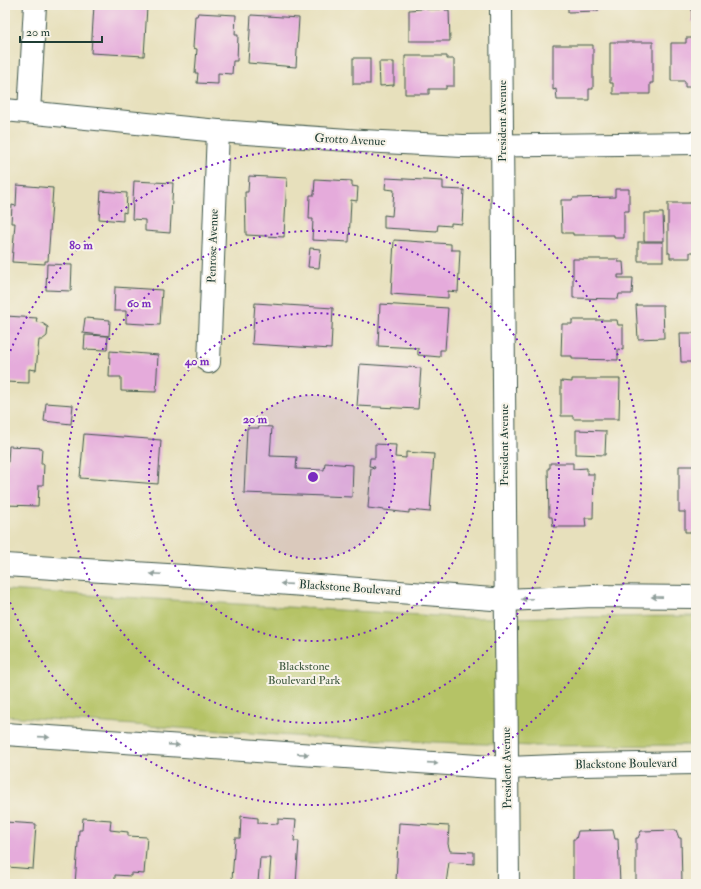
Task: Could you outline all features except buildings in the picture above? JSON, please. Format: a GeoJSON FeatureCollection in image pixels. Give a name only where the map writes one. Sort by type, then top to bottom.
{"type":"FeatureCollection","features":[{"type":"Feature","properties":{"kind":"street"},"geometry":{"type":"LineString","coordinates":[[29,112],[34,5]]}},
{"type":"Feature","properties":{"kind":"street","name":"President Avenue"},"geometry":{"type":"LineString","coordinates":[[501,5],[508,884]]}},
{"type":"Feature","properties":{"kind":"street","name":"Grotto Avenue"},"geometry":{"type":"LineString","coordinates":[[5,110],[218,131],[463,146],[502,144],[696,143]]}},
{"type":"Feature","properties":{"kind":"street","name":"Penrose Avenue"},"geometry":{"type":"LineString","coordinates":[[209,362],[218,131]]}},
{"type":"Feature","properties":{"kind":"street","name":"Blackstone Boulevard"},"geometry":{"type":"LineString","coordinates":[[5,565],[183,576],[506,600],[593,596],[696,597]]}},
{"type":"Feature","properties":{"kind":"street","name":"Blackstone Boulevard"},"geometry":{"type":"LineString","coordinates":[[5,734],[507,768],[582,765],[696,764]]}},
{"type":"Feature","properties":{"kind":"green space","name":"Blackstone Boulevard Park"},"geometry":{"type":"Polygon","coordinates":[[[5,590],[470,618],[696,616],[696,745],[534,746],[307,737],[5,716],[5,590]]]}}]}
